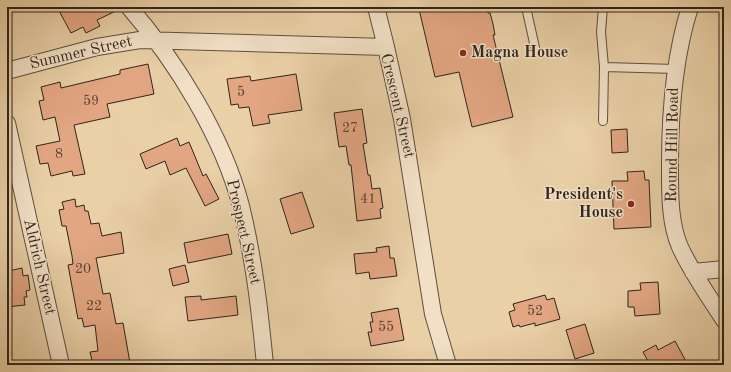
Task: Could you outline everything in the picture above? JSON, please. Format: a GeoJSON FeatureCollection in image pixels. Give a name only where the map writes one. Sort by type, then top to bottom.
{"type":"FeatureCollection","features":[{"type":"Feature","properties":{"kind":"street","name":"Prospect Street"},"geometry":{"type":"LineString","coordinates":[[129,7],[155,40],[189,91],[208,123],[229,171],[240,205],[251,253],[259,304],[265,365]]}},
{"type":"Feature","properties":{"kind":"street"},"geometry":{"type":"LineString","coordinates":[[376,7],[386,47]]}},
{"type":"Feature","properties":{"kind":"street","name":"Round Hill Road"},"geometry":{"type":"LineString","coordinates":[[690,7],[676,69],[670,127],[670,194],[672,213],[680,246],[693,272],[724,320]]}},
{"type":"Feature","properties":{"kind":"street","name":"Summer Street"},"geometry":{"type":"LineString","coordinates":[[7,71],[97,48],[140,40],[155,40]]}},
{"type":"Feature","properties":{"kind":"street","name":"Crescent Street"},"geometry":{"type":"LineString","coordinates":[[155,40],[386,47],[401,114],[433,314],[448,365]]}},
{"type":"Feature","properties":{"kind":"street","name":"Aldrich Street"},"geometry":{"type":"LineString","coordinates":[[7,123],[61,365]]}},
{"type":"Feature","properties":{"kind":"street"},"geometry":{"type":"LineString","coordinates":[[693,272],[724,269]]}},
{"type":"Feature","properties":{"kind":"lane"},"geometry":{"type":"LineString","coordinates":[[526,7],[536,52]]}},
{"type":"Feature","properties":{"kind":"lane"},"geometry":{"type":"LineString","coordinates":[[603,7],[601,32],[604,67],[603,120]]}},
{"type":"Feature","properties":{"kind":"lane"},"geometry":{"type":"LineString","coordinates":[[604,67],[676,69]]}},
{"type":"Feature","properties":{"kind":"lane"},"geometry":{"type":"LineString","coordinates":[[464,365],[472,365]]}},
{"type":"Feature","properties":{"kind":"building"},"geometry":{"type":"Polygon","coordinates":[[[57,7],[120,7],[120,9],[97,20],[100,26],[86,33],[83,27],[71,33],[57,7]]]}},
{"type":"Feature","properties":{"kind":"building","name":"Magna House"},"geometry":{"type":"Polygon","coordinates":[[[425,7],[487,7],[493,24],[495,35],[493,35],[513,117],[472,127],[459,72],[435,77],[419,9],[425,7]]]}},
{"type":"Feature","properties":{"kind":"building"},"geometry":{"type":"Polygon","coordinates":[[[148,64],[154,94],[107,104],[110,117],[74,125],[85,174],[73,176],[72,171],[51,176],[48,163],[40,164],[36,146],[60,141],[55,117],[43,120],[39,101],[44,100],[41,87],[60,82],[61,88],[120,74],[120,70],[148,64]]]}},
{"type":"Feature","properties":{"kind":"building"},"geometry":{"type":"Polygon","coordinates":[[[296,74],[302,110],[268,115],[270,123],[253,126],[249,107],[239,108],[238,104],[231,105],[227,79],[250,76],[251,81],[296,74]]]}},
{"type":"Feature","properties":{"kind":"building"},"geometry":{"type":"Polygon","coordinates":[[[362,109],[367,143],[363,144],[368,175],[370,175],[372,189],[380,188],[383,208],[380,209],[381,218],[357,221],[351,165],[349,165],[346,146],[339,147],[334,113],[362,109]]]}},
{"type":"Feature","properties":{"kind":"building"},"geometry":{"type":"Polygon","coordinates":[[[627,129],[628,152],[612,153],[611,130],[627,129]]]}},
{"type":"Feature","properties":{"kind":"building"},"geometry":{"type":"Polygon","coordinates":[[[177,138],[180,146],[189,142],[203,176],[206,174],[219,199],[205,206],[186,168],[170,175],[165,161],[146,169],[140,154],[177,138]]]}},
{"type":"Feature","properties":{"kind":"building","name":"President's House"},"geometry":{"type":"Polygon","coordinates":[[[644,171],[645,180],[649,180],[651,227],[614,229],[612,181],[628,181],[627,172],[644,171]]]}},
{"type":"Feature","properties":{"kind":"building"},"geometry":{"type":"Polygon","coordinates":[[[302,192],[314,227],[291,234],[280,199],[302,192]]]}},
{"type":"Feature","properties":{"kind":"building"},"geometry":{"type":"Polygon","coordinates":[[[75,199],[76,207],[84,205],[85,211],[88,211],[91,224],[99,223],[102,236],[121,232],[124,253],[96,258],[103,294],[110,293],[116,324],[123,323],[130,363],[121,365],[93,365],[90,352],[98,351],[95,325],[84,327],[82,318],[78,319],[68,265],[73,264],[72,256],[66,226],[62,226],[59,210],[64,209],[62,202],[75,199]]]}},
{"type":"Feature","properties":{"kind":"building"},"geometry":{"type":"Polygon","coordinates":[[[228,234],[232,254],[188,263],[184,243],[228,234]]]}},
{"type":"Feature","properties":{"kind":"building"},"geometry":{"type":"Polygon","coordinates":[[[389,246],[390,258],[394,258],[397,276],[370,279],[369,272],[356,274],[354,254],[377,252],[376,248],[389,246]]]}},
{"type":"Feature","properties":{"kind":"building"},"geometry":{"type":"Polygon","coordinates":[[[185,265],[189,282],[173,286],[169,269],[185,265]]]}},
{"type":"Feature","properties":{"kind":"building"},"geometry":{"type":"Polygon","coordinates":[[[22,268],[23,276],[28,275],[30,290],[26,291],[27,297],[24,297],[25,305],[7,307],[7,291],[12,290],[9,271],[22,268]]]}},
{"type":"Feature","properties":{"kind":"building"},"geometry":{"type":"Polygon","coordinates":[[[658,282],[660,314],[635,316],[634,307],[628,307],[628,291],[641,290],[640,283],[658,282]]]}},
{"type":"Feature","properties":{"kind":"building"},"geometry":{"type":"Polygon","coordinates":[[[545,295],[547,300],[554,298],[560,319],[535,326],[535,323],[520,327],[519,325],[513,327],[509,312],[515,310],[513,304],[545,295]]]}},
{"type":"Feature","properties":{"kind":"building"},"geometry":{"type":"Polygon","coordinates":[[[201,296],[201,300],[236,296],[238,315],[188,321],[185,297],[201,296]]]}},
{"type":"Feature","properties":{"kind":"building"},"geometry":{"type":"Polygon","coordinates":[[[398,308],[404,340],[371,346],[368,332],[372,332],[370,322],[373,322],[371,313],[398,308]]]}},
{"type":"Feature","properties":{"kind":"building"},"geometry":{"type":"Polygon","coordinates":[[[585,324],[594,353],[575,359],[566,330],[585,324]]]}},
{"type":"Feature","properties":{"kind":"building"},"geometry":{"type":"Polygon","coordinates":[[[675,341],[688,365],[650,365],[643,352],[656,345],[658,350],[675,341]]]}},
{"type":"Feature","properties":{"kind":"place","name":"Magna House"},"geometry":{"type":"Point","coordinates":[463,53]}},
{"type":"Feature","properties":{"kind":"place","name":"President's House"},"geometry":{"type":"Point","coordinates":[631,204]}}]}
